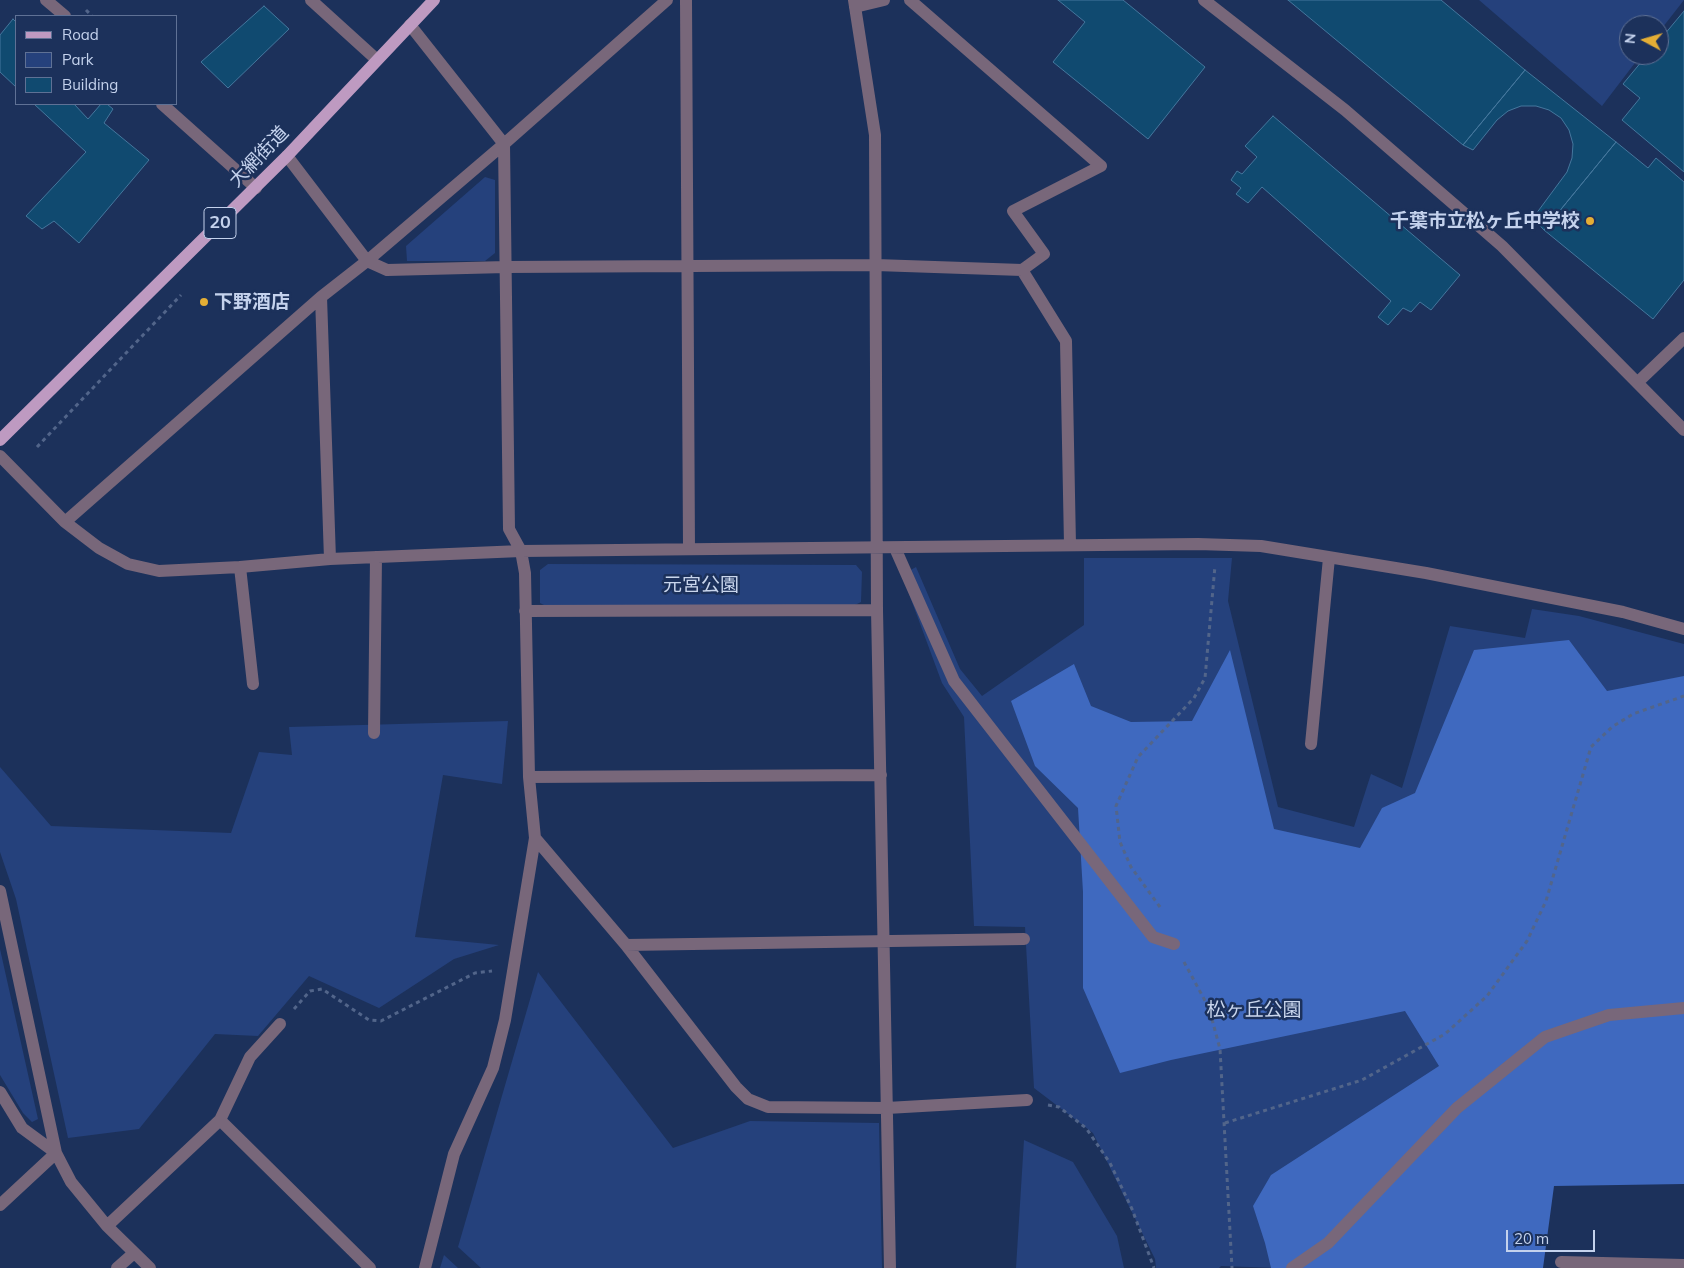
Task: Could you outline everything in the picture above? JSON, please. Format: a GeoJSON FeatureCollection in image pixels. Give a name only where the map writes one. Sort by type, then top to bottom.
{"type":"FeatureCollection","features":[{"type":"Feature","properties":{"kind":"main road","name":"大網街道"},"geometry":{"type":"LineString","coordinates":[[0,440],[256,188],[376,59],[434,0]]}},
{"type":"Feature","properties":{"kind":"street"},"geometry":{"type":"LineString","coordinates":[[46,0],[64,15]]}},
{"type":"Feature","properties":{"kind":"street"},"geometry":{"type":"LineString","coordinates":[[311,0],[376,59]]}},
{"type":"Feature","properties":{"kind":"street"},"geometry":{"type":"LineString","coordinates":[[65,522],[321,297],[367,261],[504,144],[667,0]]}},
{"type":"Feature","properties":{"kind":"street"},"geometry":{"type":"LineString","coordinates":[[686,0],[689,548]]}},
{"type":"Feature","properties":{"kind":"street"},"geometry":{"type":"LineString","coordinates":[[884,0],[854,3],[874,134],[877,610],[890,1268]]}},
{"type":"Feature","properties":{"kind":"street"},"geometry":{"type":"LineString","coordinates":[[287,156],[367,261],[387,270],[506,267],[876,265],[1022,270],[1044,254],[1013,212],[1101,166],[910,0]]}},
{"type":"Feature","properties":{"kind":"street"},"geometry":{"type":"LineString","coordinates":[[1204,0],[1345,110],[1502,246],[1684,430]]}},
{"type":"Feature","properties":{"kind":"street"},"geometry":{"type":"LineString","coordinates":[[410,25],[504,144],[509,529],[520,551],[525,573],[529,777],[535,838],[505,1020],[493,1068],[454,1154],[425,1268]]}},
{"type":"Feature","properties":{"kind":"street"},"geometry":{"type":"LineString","coordinates":[[163,105],[256,188]]}},
{"type":"Feature","properties":{"kind":"street"},"geometry":{"type":"LineString","coordinates":[[1022,270],[1066,341],[1070,545]]}},
{"type":"Feature","properties":{"kind":"street"},"geometry":{"type":"LineString","coordinates":[[321,297],[330,559]]}},
{"type":"Feature","properties":{"kind":"street"},"geometry":{"type":"LineString","coordinates":[[1638,382],[1684,338]]}},
{"type":"Feature","properties":{"kind":"street"},"geometry":{"type":"LineString","coordinates":[[0,456],[65,522],[99,548],[128,564],[159,571],[240,567],[330,559],[520,551],[689,548],[878,549],[1070,545],[1261,546],[1518,590],[1623,612],[1684,629]]}},
{"type":"Feature","properties":{"kind":"street"},"geometry":{"type":"LineString","coordinates":[[895,548],[954,681],[1154,937],[1174,944]]}},
{"type":"Feature","properties":{"kind":"street"},"geometry":{"type":"LineString","coordinates":[[374,733],[376,557]]}},
{"type":"Feature","properties":{"kind":"street"},"geometry":{"type":"LineString","coordinates":[[1311,744],[1329,558]]}},
{"type":"Feature","properties":{"kind":"street"},"geometry":{"type":"LineString","coordinates":[[240,567],[253,684]]}},
{"type":"Feature","properties":{"kind":"street"},"geometry":{"type":"LineString","coordinates":[[525,611],[877,610]]}},
{"type":"Feature","properties":{"kind":"street"},"geometry":{"type":"LineString","coordinates":[[529,777],[881,775]]}},
{"type":"Feature","properties":{"kind":"street"},"geometry":{"type":"LineString","coordinates":[[535,838],[626,945],[736,1087],[748,1099],[768,1108],[887,1108],[1027,1100]]}},
{"type":"Feature","properties":{"kind":"street"},"geometry":{"type":"LineString","coordinates":[[0,891],[56,1153],[71,1182],[107,1226],[150,1268]]}},
{"type":"Feature","properties":{"kind":"street"},"geometry":{"type":"LineString","coordinates":[[626,945],[1024,939]]}},
{"type":"Feature","properties":{"kind":"street"},"geometry":{"type":"LineString","coordinates":[[1292,1268],[1328,1243],[1457,1108],[1545,1037],[1609,1014],[1684,1008]]}},
{"type":"Feature","properties":{"kind":"street"},"geometry":{"type":"LineString","coordinates":[[107,1226],[220,1120],[250,1057],[280,1024]]}},
{"type":"Feature","properties":{"kind":"street"},"geometry":{"type":"LineString","coordinates":[[0,1092],[22,1128],[56,1153]]}},
{"type":"Feature","properties":{"kind":"street"},"geometry":{"type":"LineString","coordinates":[[220,1120],[370,1268]]}},
{"type":"Feature","properties":{"kind":"street"},"geometry":{"type":"LineString","coordinates":[[0,1205],[56,1153]]}},
{"type":"Feature","properties":{"kind":"street"},"geometry":{"type":"LineString","coordinates":[[117,1268],[134,1253]]}},
{"type":"Feature","properties":{"kind":"street"},"geometry":{"type":"LineString","coordinates":[[1561,1262],[1684,1265]]}},
{"type":"Feature","properties":{"kind":"path"},"geometry":{"type":"LineString","coordinates":[[37,447],[186,289]]}},
{"type":"Feature","properties":{"kind":"path"},"geometry":{"type":"LineString","coordinates":[[1163,911],[1131,867],[1120,842],[1116,806],[1138,757],[1194,698],[1205,678],[1216,545]]}},
{"type":"Feature","properties":{"kind":"path"},"geometry":{"type":"LineString","coordinates":[[1225,1123],[1362,1080],[1445,1034],[1487,996],[1527,941],[1546,901],[1591,747],[1612,728],[1633,714],[1684,696]]}},
{"type":"Feature","properties":{"kind":"path"},"geometry":{"type":"LineString","coordinates":[[1174,944],[1209,1008],[1220,1049],[1232,1268]]}},
{"type":"Feature","properties":{"kind":"path"},"geometry":{"type":"LineString","coordinates":[[280,1024],[310,991],[322,989],[369,1020],[381,1021],[475,974],[513,967]]}},
{"type":"Feature","properties":{"kind":"path"},"geometry":{"type":"LineString","coordinates":[[1027,1100],[1059,1107],[1086,1128],[1110,1163],[1125,1194],[1154,1268]]}},
{"type":"Feature","properties":{"kind":"green space"},"geometry":{"type":"Polygon","coordinates":[[[1479,0],[1684,0],[1669,19],[1669,15],[1619,15],[1619,65],[1633,65],[1602,106],[1479,0]]]}},
{"type":"Feature","properties":{"kind":"green space"},"geometry":{"type":"Polygon","coordinates":[[[485,177],[495,180],[495,253],[485,261],[407,261],[406,246],[485,177]]]}},
{"type":"Feature","properties":{"kind":"green space","name":"松ヶ丘公園"},"geometry":{"type":"Polygon","coordinates":[[[1084,558],[1232,558],[1228,601],[1278,807],[1354,827],[1371,774],[1402,788],[1450,626],[1525,638],[1532,609],[1579,616],[1684,644],[1684,999],[1277,1268],[1221,1266],[1219,1268],[1156,1268],[1155,1259],[1093,1133],[1034,1088],[1025,927],[974,926],[964,717],[942,683],[902,575],[916,567],[960,669],[982,696],[1084,625],[1084,558]]]}},
{"type":"Feature","properties":{"kind":"green space","name":"元宮公園"},"geometry":{"type":"Polygon","coordinates":[[[548,564],[856,565],[862,572],[861,602],[855,605],[548,607],[540,603],[540,570],[548,564]]]}},
{"type":"Feature","properties":{"kind":"green space","name":"松ヶ丘公園"},"geometry":{"type":"Polygon","coordinates":[[[1569,640],[1607,691],[1684,676],[1684,1184],[1554,1186],[1543,1268],[1271,1268],[1253,1206],[1271,1175],[1439,1066],[1405,1011],[1171,1060],[1120,1073],[1083,988],[1083,892],[1078,808],[1035,766],[1011,701],[1074,664],[1091,706],[1131,722],[1192,721],[1230,650],[1274,829],[1360,848],[1382,808],[1415,793],[1474,650],[1569,640]]]}},
{"type":"Feature","properties":{"kind":"green space"},"geometry":{"type":"Polygon","coordinates":[[[508,721],[502,784],[443,775],[415,937],[499,945],[454,959],[379,1008],[309,976],[258,1036],[215,1034],[139,1129],[68,1138],[16,899],[0,852],[0,767],[51,826],[231,833],[259,752],[292,755],[289,727],[508,721]]]}},
{"type":"Feature","properties":{"kind":"green space"},"geometry":{"type":"Polygon","coordinates":[[[0,949],[38,1119],[32,1122],[23,1113],[0,1075],[0,949]]]}},
{"type":"Feature","properties":{"kind":"green space"},"geometry":{"type":"Polygon","coordinates":[[[538,972],[673,1148],[750,1121],[879,1123],[882,1268],[481,1268],[458,1247],[538,972]]]}},
{"type":"Feature","properties":{"kind":"green space"},"geometry":{"type":"Polygon","coordinates":[[[1024,1140],[1073,1162],[1117,1236],[1124,1268],[1016,1268],[1024,1140]]]}},
{"type":"Feature","properties":{"kind":"green space"},"geometry":{"type":"Polygon","coordinates":[[[444,1255],[458,1268],[440,1268],[444,1255]]]}},
{"type":"Feature","properties":{"kind":"building"},"geometry":{"type":"Polygon","coordinates":[[[1058,0],[1123,0],[1205,67],[1148,139],[1053,62],[1085,22],[1058,0]]]}},
{"type":"Feature","properties":{"kind":"building"},"geometry":{"type":"Polygon","coordinates":[[[1288,0],[1441,0],[1525,70],[1463,145],[1288,0]]]}},
{"type":"Feature","properties":{"kind":"building"},"geometry":{"type":"Polygon","coordinates":[[[264,6],[289,29],[228,88],[201,62],[264,6]]]}},
{"type":"Feature","properties":{"kind":"building"},"geometry":{"type":"Polygon","coordinates":[[[1684,11],[1684,172],[1622,120],[1640,98],[1623,84],[1639,65],[1669,65],[1669,29],[1684,11]]]}},
{"type":"Feature","properties":{"kind":"building"},"geometry":{"type":"Polygon","coordinates":[[[13,19],[15,21],[15,86],[0,72],[0,35],[13,19]]]}},
{"type":"Feature","properties":{"kind":"building"},"geometry":{"type":"Polygon","coordinates":[[[1525,70],[1616,142],[1544,230],[1533,218],[1567,172],[1572,158],[1573,144],[1569,130],[1561,118],[1549,110],[1536,106],[1521,106],[1508,111],[1497,120],[1473,150],[1463,145],[1525,70]]]}},
{"type":"Feature","properties":{"kind":"building"},"geometry":{"type":"Polygon","coordinates":[[[35,105],[75,105],[88,119],[100,105],[108,105],[113,109],[104,123],[149,160],[79,243],[54,221],[42,229],[26,216],[86,152],[35,105]]]}},
{"type":"Feature","properties":{"kind":"building"},"geometry":{"type":"Polygon","coordinates":[[[1273,116],[1460,275],[1431,310],[1420,302],[1411,312],[1403,308],[1388,325],[1378,317],[1391,301],[1262,187],[1248,203],[1236,194],[1241,188],[1231,180],[1237,171],[1242,174],[1257,157],[1245,146],[1273,116]]]}},
{"type":"Feature","properties":{"kind":"building"},"geometry":{"type":"Polygon","coordinates":[[[1616,142],[1648,168],[1656,158],[1684,182],[1684,280],[1653,319],[1544,230],[1616,142]]]}},
{"type":"Feature","properties":{"kind":"place","name":"千葉市立松ヶ丘中学校"},"geometry":{"type":"Point","coordinates":[1590,221]}},
{"type":"Feature","properties":{"kind":"place","name":"下野酒店"},"geometry":{"type":"Point","coordinates":[204,302]}}]}
